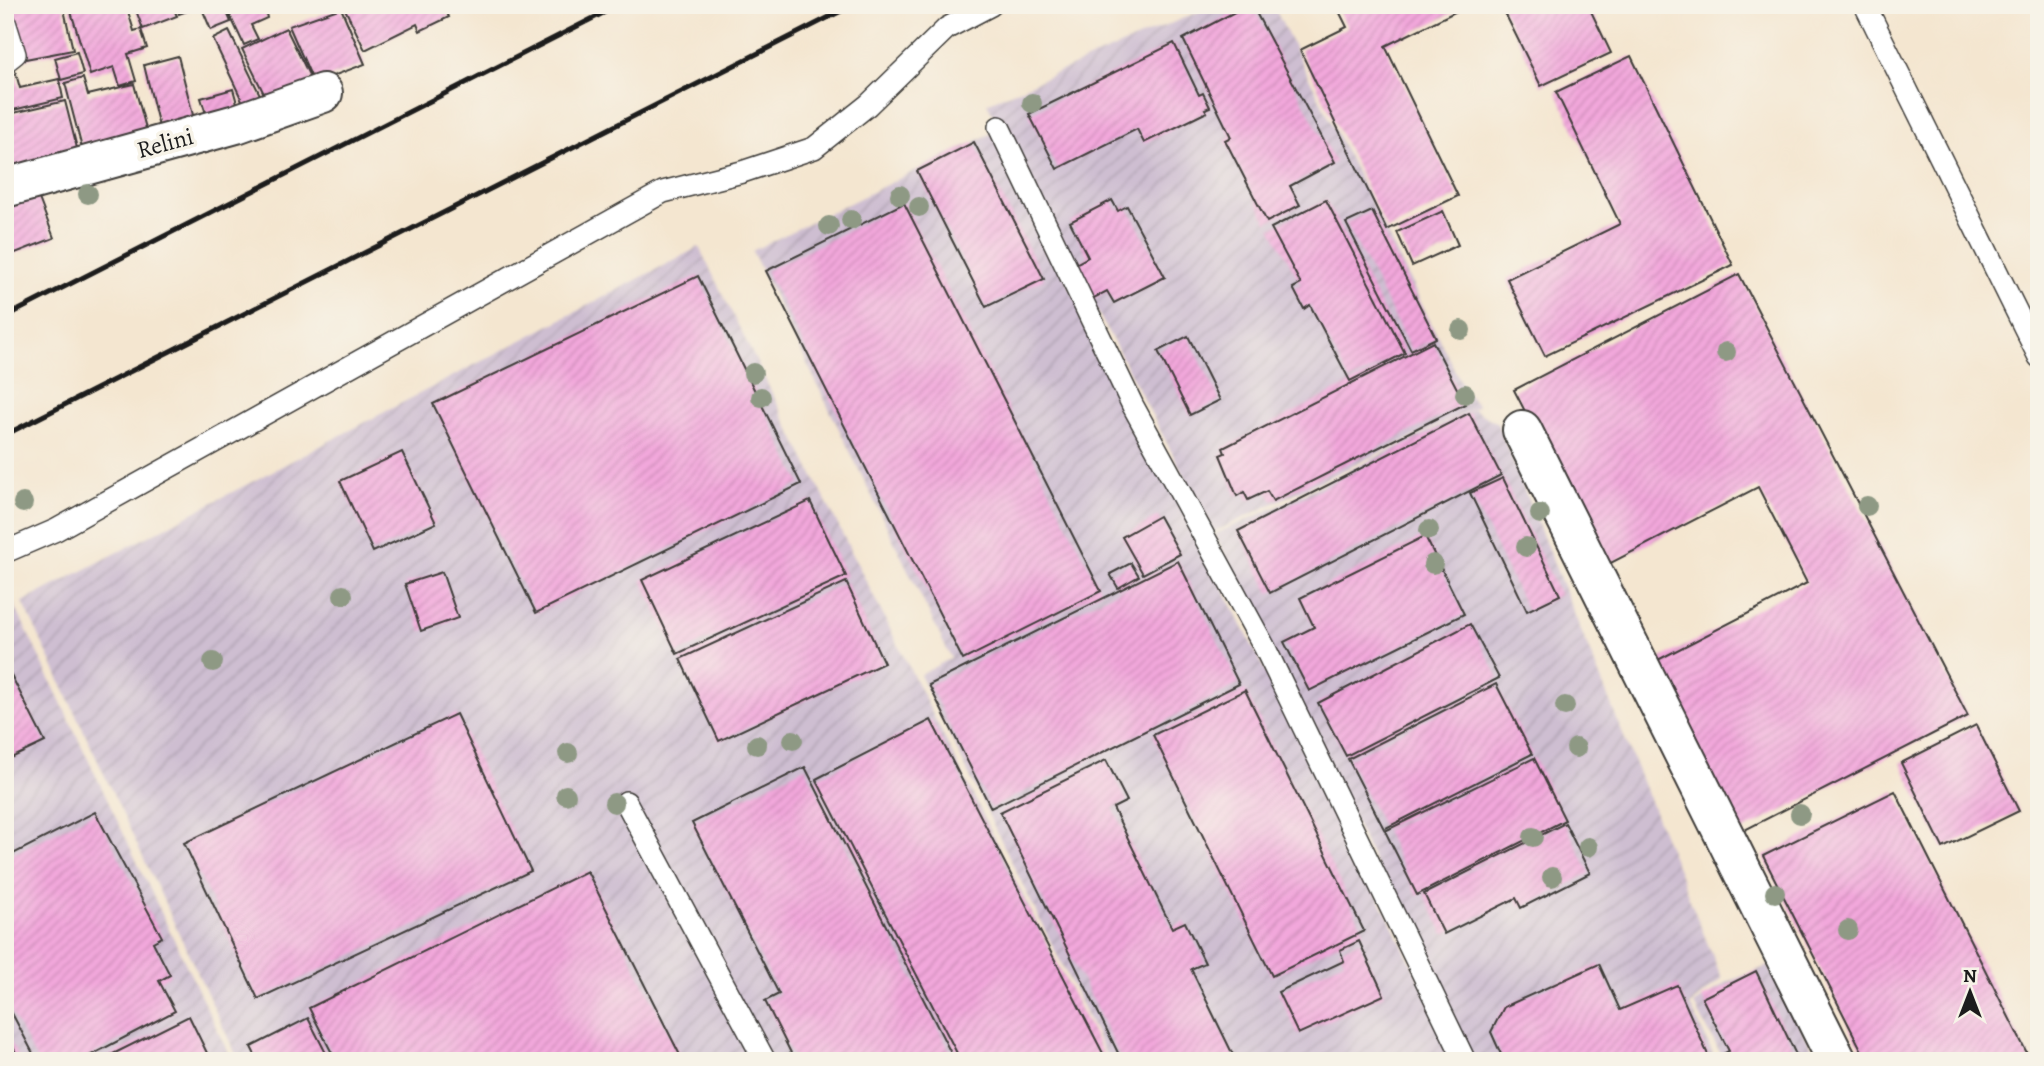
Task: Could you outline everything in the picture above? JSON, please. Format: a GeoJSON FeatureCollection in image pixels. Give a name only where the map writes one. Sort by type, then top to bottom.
{"type":"FeatureCollection","features":[{"type":"Feature","properties":{"kind":"street","name":"Relini"},"geometry":{"type":"LineString","coordinates":[[5,188],[236,124],[323,93]]}},
{"type":"Feature","properties":{"kind":"street"},"geometry":{"type":"LineString","coordinates":[[1522,430],[1837,1061]]}},
{"type":"Feature","properties":{"kind":"lane"},"geometry":{"type":"LineString","coordinates":[[5,552],[56,530],[663,192],[742,172],[814,148],[868,105],[947,28],[991,5]]}},
{"type":"Feature","properties":{"kind":"lane"},"geometry":{"type":"LineString","coordinates":[[1865,5],[2039,358]]}},
{"type":"Feature","properties":{"kind":"lane"},"geometry":{"type":"LineString","coordinates":[[5,22],[15,54],[5,62]]}},
{"type":"Feature","properties":{"kind":"lane"},"geometry":{"type":"LineString","coordinates":[[999,128],[1133,405],[1265,648],[1465,1061]]}},
{"type":"Feature","properties":{"kind":"lane"},"geometry":{"type":"LineString","coordinates":[[626,802],[765,1061]]}},
{"type":"Feature","properties":{"kind":"shaded area"},"geometry":{"type":"Polygon","coordinates":[[[1214,5],[1273,5],[1465,391],[1478,406],[1214,532],[987,103],[1214,5]]]}},
{"type":"Feature","properties":{"kind":"shaded area"},"geometry":{"type":"Polygon","coordinates":[[[992,133],[1460,1061],[1109,1061],[920,675],[951,658],[752,251],[992,133]]]}},
{"type":"Feature","properties":{"kind":"shaded area"},"geometry":{"type":"Polygon","coordinates":[[[699,247],[1106,1061],[239,1061],[23,602],[699,247]]]}},
{"type":"Feature","properties":{"kind":"shaded area"},"geometry":{"type":"Polygon","coordinates":[[[1473,409],[1497,423],[1722,979],[1690,1005],[1715,1058],[1710,1061],[1471,1061],[1215,534],[1276,507],[1473,409]]]}},
{"type":"Feature","properties":{"kind":"shaded area"},"geometry":{"type":"Polygon","coordinates":[[[5,585],[232,1061],[5,1061],[5,585]]]}},
{"type":"Feature","properties":{"kind":"shaded area"},"geometry":{"type":"Polygon","coordinates":[[[1768,966],[1819,1061],[1713,1061],[1722,1056],[1694,1005],[1727,982],[1768,966]]]}},
{"type":"Feature","properties":{"kind":"building"},"geometry":{"type":"Polygon","coordinates":[[[5,5],[63,5],[73,50],[20,60],[5,5]]]}},
{"type":"Feature","properties":{"kind":"building"},"geometry":{"type":"Polygon","coordinates":[[[69,5],[126,5],[134,31],[141,29],[147,48],[128,54],[136,81],[120,86],[114,67],[90,75],[69,5]]]}},
{"type":"Feature","properties":{"kind":"building"},"geometry":{"type":"Polygon","coordinates":[[[134,5],[172,5],[177,16],[143,29],[134,5]]]}},
{"type":"Feature","properties":{"kind":"building"},"geometry":{"type":"Polygon","coordinates":[[[176,5],[195,5],[196,8],[179,14],[176,5]]]}},
{"type":"Feature","properties":{"kind":"building"},"geometry":{"type":"Polygon","coordinates":[[[224,5],[231,22],[211,30],[203,11],[224,5]]]}},
{"type":"Feature","properties":{"kind":"building"},"geometry":{"type":"Polygon","coordinates":[[[225,5],[243,5],[245,9],[264,5],[267,18],[251,25],[258,39],[244,45],[225,5]]]}},
{"type":"Feature","properties":{"kind":"building"},"geometry":{"type":"Polygon","coordinates":[[[343,5],[443,5],[449,17],[420,31],[417,24],[365,50],[343,5]]]}},
{"type":"Feature","properties":{"kind":"building"},"geometry":{"type":"Polygon","coordinates":[[[1252,5],[1335,162],[1290,186],[1300,205],[1267,222],[1225,140],[1231,137],[1183,39],[1252,5]]]}},
{"type":"Feature","properties":{"kind":"building"},"geometry":{"type":"Polygon","coordinates":[[[1336,5],[1469,5],[1385,46],[1458,196],[1387,230],[1300,50],[1347,27],[1336,5]]]}},
{"type":"Feature","properties":{"kind":"building"},"geometry":{"type":"Polygon","coordinates":[[[1501,5],[1588,5],[1611,53],[1541,86],[1501,5]]]}},
{"type":"Feature","properties":{"kind":"building"},"geometry":{"type":"Polygon","coordinates":[[[341,8],[365,64],[314,83],[289,26],[341,8]]]}},
{"type":"Feature","properties":{"kind":"building"},"geometry":{"type":"Polygon","coordinates":[[[286,28],[312,81],[268,102],[242,49],[286,28]]]}},
{"type":"Feature","properties":{"kind":"building"},"geometry":{"type":"Polygon","coordinates":[[[229,31],[264,103],[247,111],[213,39],[229,31]]]}},
{"type":"Feature","properties":{"kind":"building"},"geometry":{"type":"Polygon","coordinates":[[[1174,43],[1199,95],[1203,93],[1210,107],[1205,109],[1207,112],[1144,143],[1137,129],[1057,169],[1029,114],[1174,43]]]}},
{"type":"Feature","properties":{"kind":"building"},"geometry":{"type":"Polygon","coordinates":[[[77,52],[83,74],[61,80],[55,58],[77,52]]]}},
{"type":"Feature","properties":{"kind":"building"},"geometry":{"type":"Polygon","coordinates":[[[178,56],[195,123],[160,131],[144,65],[178,56]]]}},
{"type":"Feature","properties":{"kind":"building"},"geometry":{"type":"Polygon","coordinates":[[[1631,56],[1733,265],[1545,356],[1507,279],[1620,224],[1556,92],[1631,56]]]}},
{"type":"Feature","properties":{"kind":"building"},"geometry":{"type":"Polygon","coordinates":[[[14,67],[20,88],[59,79],[63,98],[5,112],[5,69],[14,67]]]}},
{"type":"Feature","properties":{"kind":"building"},"geometry":{"type":"Polygon","coordinates":[[[83,78],[88,95],[134,84],[148,136],[83,152],[65,83],[83,78]]]}},
{"type":"Feature","properties":{"kind":"building"},"geometry":{"type":"Polygon","coordinates":[[[233,89],[239,110],[208,120],[201,98],[233,89]]]}},
{"type":"Feature","properties":{"kind":"building"},"geometry":{"type":"Polygon","coordinates":[[[65,101],[79,156],[5,173],[5,115],[65,101]]]}},
{"type":"Feature","properties":{"kind":"building"},"geometry":{"type":"Polygon","coordinates":[[[974,142],[1044,279],[986,307],[917,171],[974,142]]]}},
{"type":"Feature","properties":{"kind":"building"},"geometry":{"type":"Polygon","coordinates":[[[38,196],[54,238],[5,257],[5,208],[38,196]]]}},
{"type":"Feature","properties":{"kind":"building"},"geometry":{"type":"Polygon","coordinates":[[[1112,200],[1118,211],[1127,206],[1165,277],[1114,303],[1107,291],[1092,299],[1074,265],[1088,257],[1070,222],[1112,200]]]}},
{"type":"Feature","properties":{"kind":"building"},"geometry":{"type":"Polygon","coordinates":[[[1326,200],[1405,353],[1350,381],[1310,305],[1304,309],[1293,288],[1301,284],[1271,228],[1326,200]]]}},
{"type":"Feature","properties":{"kind":"building"},"geometry":{"type":"Polygon","coordinates":[[[904,203],[1101,591],[963,660],[766,271],[904,203]]]}},
{"type":"Feature","properties":{"kind":"building"},"geometry":{"type":"Polygon","coordinates":[[[1372,211],[1436,338],[1411,350],[1346,223],[1372,211]]]}},
{"type":"Feature","properties":{"kind":"building"},"geometry":{"type":"Polygon","coordinates":[[[1443,211],[1458,245],[1412,266],[1397,232],[1443,211]]]}},
{"type":"Feature","properties":{"kind":"building"},"geometry":{"type":"Polygon","coordinates":[[[1739,274],[1968,716],[1739,833],[1652,663],[1807,583],[1758,487],[1605,566],[1514,390],[1739,274]]]}},
{"type":"Feature","properties":{"kind":"building"},"geometry":{"type":"Polygon","coordinates":[[[698,276],[801,484],[536,613],[433,404],[698,276]]]}},
{"type":"Feature","properties":{"kind":"building"},"geometry":{"type":"Polygon","coordinates":[[[1188,336],[1220,400],[1190,415],[1158,351],[1188,336]]]}},
{"type":"Feature","properties":{"kind":"building"},"geometry":{"type":"Polygon","coordinates":[[[1433,342],[1465,404],[1273,501],[1267,491],[1248,500],[1244,492],[1237,496],[1220,455],[1225,453],[1223,448],[1433,342]]]}},
{"type":"Feature","properties":{"kind":"building"},"geometry":{"type":"Polygon","coordinates":[[[1469,413],[1501,475],[1270,593],[1238,531],[1469,413]]]}},
{"type":"Feature","properties":{"kind":"building"},"geometry":{"type":"Polygon","coordinates":[[[402,452],[436,523],[373,552],[340,481],[402,452]]]}},
{"type":"Feature","properties":{"kind":"building"},"geometry":{"type":"Polygon","coordinates":[[[1503,478],[1560,595],[1527,611],[1470,493],[1503,478]]]}},
{"type":"Feature","properties":{"kind":"building"},"geometry":{"type":"Polygon","coordinates":[[[810,501],[846,576],[677,654],[642,580],[810,501]]]}},
{"type":"Feature","properties":{"kind":"building"},"geometry":{"type":"Polygon","coordinates":[[[1159,516],[1180,554],[1143,574],[1122,537],[1159,516]]]}},
{"type":"Feature","properties":{"kind":"building"},"geometry":{"type":"Polygon","coordinates":[[[1425,536],[1464,614],[1309,691],[1284,642],[1314,627],[1300,598],[1425,536]]]}},
{"type":"Feature","properties":{"kind":"building"},"geometry":{"type":"Polygon","coordinates":[[[1178,561],[1239,684],[991,808],[929,685],[1178,561]]]}},
{"type":"Feature","properties":{"kind":"building"},"geometry":{"type":"Polygon","coordinates":[[[1131,563],[1139,576],[1118,588],[1110,574],[1131,563]]]}},
{"type":"Feature","properties":{"kind":"building"},"geometry":{"type":"Polygon","coordinates":[[[442,572],[458,618],[421,631],[405,584],[442,572]]]}},
{"type":"Feature","properties":{"kind":"building"},"geometry":{"type":"Polygon","coordinates":[[[846,582],[884,663],[719,741],[680,659],[846,582]]]}},
{"type":"Feature","properties":{"kind":"building"},"geometry":{"type":"Polygon","coordinates":[[[1470,624],[1499,678],[1346,756],[1318,703],[1470,624]]]}},
{"type":"Feature","properties":{"kind":"building"},"geometry":{"type":"Polygon","coordinates":[[[5,663],[45,742],[5,761],[5,663]]]}},
{"type":"Feature","properties":{"kind":"building"},"geometry":{"type":"Polygon","coordinates":[[[1496,684],[1532,754],[1384,829],[1348,759],[1496,684]]]}},
{"type":"Feature","properties":{"kind":"building"},"geometry":{"type":"Polygon","coordinates":[[[1245,690],[1364,931],[1272,976],[1153,735],[1245,690]]]}},
{"type":"Feature","properties":{"kind":"building"},"geometry":{"type":"Polygon","coordinates":[[[456,714],[531,871],[258,999],[184,843],[456,714]]]}},
{"type":"Feature","properties":{"kind":"building"},"geometry":{"type":"Polygon","coordinates":[[[931,720],[1107,1061],[961,1061],[816,779],[931,720]]]}},
{"type":"Feature","properties":{"kind":"building"},"geometry":{"type":"Polygon","coordinates":[[[1976,725],[2019,811],[1943,848],[1901,763],[1976,725]]]}},
{"type":"Feature","properties":{"kind":"building"},"geometry":{"type":"Polygon","coordinates":[[[1534,758],[1565,820],[1417,895],[1385,831],[1534,758]]]}},
{"type":"Feature","properties":{"kind":"building"},"geometry":{"type":"Polygon","coordinates":[[[1106,760],[1127,801],[1113,808],[1172,928],[1185,922],[1205,963],[1191,969],[1236,1061],[1122,1061],[1000,812],[1106,760]]]}},
{"type":"Feature","properties":{"kind":"building"},"geometry":{"type":"Polygon","coordinates":[[[805,767],[955,1061],[795,1061],[765,1001],[779,994],[692,823],[805,767]]]}},
{"type":"Feature","properties":{"kind":"building"},"geometry":{"type":"Polygon","coordinates":[[[1895,791],[2031,1061],[1867,1061],[1763,856],[1895,791]]]}},
{"type":"Feature","properties":{"kind":"building"},"geometry":{"type":"Polygon","coordinates":[[[95,812],[162,937],[153,942],[170,975],[159,981],[175,1011],[80,1061],[37,1061],[5,1000],[5,858],[95,812]]]}},
{"type":"Feature","properties":{"kind":"building"},"geometry":{"type":"Polygon","coordinates":[[[1565,823],[1590,873],[1521,908],[1516,898],[1444,934],[1424,894],[1565,823]]]}},
{"type":"Feature","properties":{"kind":"building"},"geometry":{"type":"Polygon","coordinates":[[[587,871],[683,1061],[336,1061],[309,1008],[587,871]]]}},
{"type":"Feature","properties":{"kind":"building"},"geometry":{"type":"Polygon","coordinates":[[[1359,941],[1384,995],[1298,1034],[1278,992],[1344,961],[1340,950],[1359,941]]]}},
{"type":"Feature","properties":{"kind":"building"},"geometry":{"type":"Polygon","coordinates":[[[1599,964],[1620,1010],[1677,985],[1709,1057],[1701,1061],[1504,1061],[1491,1032],[1504,1007],[1599,964]]]}},
{"type":"Feature","properties":{"kind":"building"},"geometry":{"type":"Polygon","coordinates":[[[1756,971],[1799,1061],[1709,1061],[1729,1051],[1702,998],[1756,971]]]}},
{"type":"Feature","properties":{"kind":"building"},"geometry":{"type":"Polygon","coordinates":[[[189,1016],[208,1055],[196,1061],[99,1061],[189,1016]]]}},
{"type":"Feature","properties":{"kind":"building"},"geometry":{"type":"Polygon","coordinates":[[[308,1018],[330,1061],[258,1061],[251,1047],[308,1018]]]}},
{"type":"Feature","properties":{"kind":"building"},"geometry":{"type":"Polygon","coordinates":[[[5,1031],[20,1061],[5,1061],[5,1031]]]}},
{"type":"Feature","properties":{"kind":"railway"},"geometry":{"type":"LineString","coordinates":[[5,317],[619,5]]}},
{"type":"Feature","properties":{"kind":"railway"},"geometry":{"type":"LineString","coordinates":[[5,435],[853,5]]}}]}
